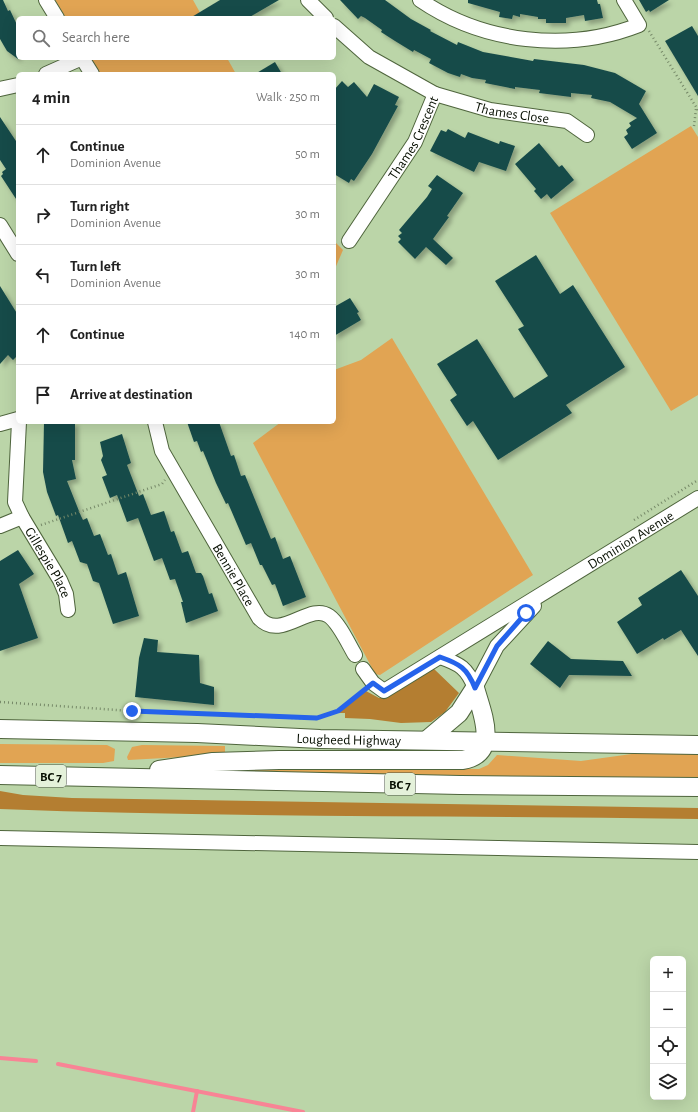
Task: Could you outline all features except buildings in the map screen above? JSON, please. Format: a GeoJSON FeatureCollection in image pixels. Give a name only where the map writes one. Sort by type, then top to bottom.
{"type":"FeatureCollection","features":[{"type":"Feature","properties":{"kind":"main road"},"geometry":{"type":"LineString","coordinates":[[427,740],[458,713],[475,688]]}},
{"type":"Feature","properties":{"kind":"main road"},"geometry":{"type":"LineString","coordinates":[[102,778],[213,762],[279,760],[470,759],[479,753],[485,741],[484,718],[475,688]]}},
{"type":"Feature","properties":{"kind":"main road","name":"Lougheed Highway"},"geometry":{"type":"LineString","coordinates":[[0,730],[197,733],[320,739],[698,745]]}},
{"type":"Feature","properties":{"kind":"main road","name":"BC 7"},"geometry":{"type":"LineString","coordinates":[[0,775],[460,785],[698,787]]}},
{"type":"Feature","properties":{"kind":"street"},"geometry":{"type":"LineString","coordinates":[[46,0],[56,16]]}},
{"type":"Feature","properties":{"kind":"street","name":"Thames Crescent"},"geometry":{"type":"LineString","coordinates":[[308,0],[323,16]]}},
{"type":"Feature","properties":{"kind":"street"},"geometry":{"type":"LineString","coordinates":[[420,0],[448,16],[493,33],[544,41],[573,41],[605,36],[639,25],[624,0]]}},
{"type":"Feature","properties":{"kind":"street","name":"Thames Crescent"},"geometry":{"type":"LineString","coordinates":[[336,28],[369,57],[435,94],[415,142],[349,241]]}},
{"type":"Feature","properties":{"kind":"street"},"geometry":{"type":"LineString","coordinates":[[50,72],[78,60]]}},
{"type":"Feature","properties":{"kind":"street"},"geometry":{"type":"LineString","coordinates":[[83,60],[91,72]]}},
{"type":"Feature","properties":{"kind":"street"},"geometry":{"type":"LineString","coordinates":[[0,89],[16,85]]}},
{"type":"Feature","properties":{"kind":"street","name":"Thames Close"},"geometry":{"type":"LineString","coordinates":[[435,94],[490,110],[568,120],[587,135]]}},
{"type":"Feature","properties":{"kind":"street"},"geometry":{"type":"LineString","coordinates":[[0,225],[5,244],[16,252]]}},
{"type":"Feature","properties":{"kind":"street"},"geometry":{"type":"LineString","coordinates":[[0,424],[16,420]]}},
{"type":"Feature","properties":{"kind":"street","name":"Gillespie Place"},"geometry":{"type":"LineString","coordinates":[[19,424],[15,502],[60,580],[66,594],[68,610]]}},
{"type":"Feature","properties":{"kind":"street","name":"Bennie Place"},"geometry":{"type":"LineString","coordinates":[[155,424],[162,451],[172,470],[262,622],[280,626],[316,614],[328,615],[334,620],[355,655]]}},
{"type":"Feature","properties":{"kind":"street","name":"Dominion Avenue"},"geometry":{"type":"LineString","coordinates":[[378,687],[440,657],[698,498]]}},
{"type":"Feature","properties":{"kind":"street"},"geometry":{"type":"LineString","coordinates":[[0,526],[26,523]]}},
{"type":"Feature","properties":{"kind":"street","name":"Dominion Avenue"},"geometry":{"type":"LineString","coordinates":[[475,688],[497,646],[526,613],[564,581]]}},
{"type":"Feature","properties":{"kind":"street"},"geometry":{"type":"LineString","coordinates":[[440,657],[464,668],[470,675],[475,688]]}},
{"type":"Feature","properties":{"kind":"street"},"geometry":{"type":"LineString","coordinates":[[363,670],[378,687]]}},
{"type":"Feature","properties":{"kind":"street"},"geometry":{"type":"LineString","coordinates":[[0,838],[698,852]]}},
{"type":"Feature","properties":{"kind":"path"},"geometry":{"type":"LineString","coordinates":[[639,25],[646,27],[697,110],[694,126]]}},
{"type":"Feature","properties":{"kind":"path"},"geometry":{"type":"LineString","coordinates":[[26,523],[162,484],[172,470]]}},
{"type":"Feature","properties":{"kind":"path"},"geometry":{"type":"LineString","coordinates":[[0,702],[132,711],[317,718],[338,711],[378,687]]}},
{"type":"Feature","properties":{"kind":"shaded area"},"geometry":{"type":"Polygon","coordinates":[[[55,0],[193,0],[202,16],[65,16],[55,0]]]}},
{"type":"Feature","properties":{"kind":"shaded area"},"geometry":{"type":"Polygon","coordinates":[[[91,60],[228,60],[235,72],[99,72],[91,60]]]}},
{"type":"Feature","properties":{"kind":"shaded area"},"geometry":{"type":"Polygon","coordinates":[[[691,126],[698,137],[698,395],[671,411],[550,213],[691,126]]]}},
{"type":"Feature","properties":{"kind":"shaded area"},"geometry":{"type":"Polygon","coordinates":[[[336,243],[343,250],[336,266],[336,243]]]}},
{"type":"Feature","properties":{"kind":"shaded area"},"geometry":{"type":"Polygon","coordinates":[[[392,338],[533,575],[380,675],[375,674],[253,443],[278,424],[336,424],[336,369],[361,360],[392,338]]]}},
{"type":"Feature","properties":{"kind":"shaded area"},"geometry":{"type":"Polygon","coordinates":[[[433,668],[459,693],[445,712],[431,722],[401,723],[370,719],[345,718],[345,713],[337,713],[366,691],[379,698],[384,698],[433,668]]]}},
{"type":"Feature","properties":{"kind":"shaded area"},"geometry":{"type":"Polygon","coordinates":[[[0,744],[107,745],[115,749],[114,761],[103,763],[0,763],[0,744]]]}},
{"type":"Feature","properties":{"kind":"shaded area"},"geometry":{"type":"Polygon","coordinates":[[[142,745],[225,746],[225,753],[220,755],[128,760],[127,757],[132,747],[142,745]]]}},
{"type":"Feature","properties":{"kind":"shaded area"},"geometry":{"type":"Polygon","coordinates":[[[646,752],[698,753],[698,780],[233,771],[236,768],[266,766],[479,769],[488,765],[497,755],[581,761],[646,752]]]}},
{"type":"Feature","properties":{"kind":"shaded area"},"geometry":{"type":"Polygon","coordinates":[[[0,791],[23,795],[72,798],[698,808],[698,819],[175,814],[0,809],[0,791]]]}},
{"type":"Feature","properties":{"kind":"waterway"},"geometry":{"type":"LineString","coordinates":[[0,1058],[36,1061]]}},
{"type":"Feature","properties":{"kind":"waterway"},"geometry":{"type":"LineString","coordinates":[[58,1064],[303,1112]]}},
{"type":"Feature","properties":{"kind":"waterway"},"geometry":{"type":"LineString","coordinates":[[193,1112],[197,1091]]}},
{"type":"Feature","properties":{"kind":"route"},"geometry":{"type":"LineString","coordinates":[[132,711],[317,718],[328,716],[338,711],[373,683],[384,691],[440,657],[454,662],[464,668],[470,675],[475,688],[497,646],[526,613]]}}]}
